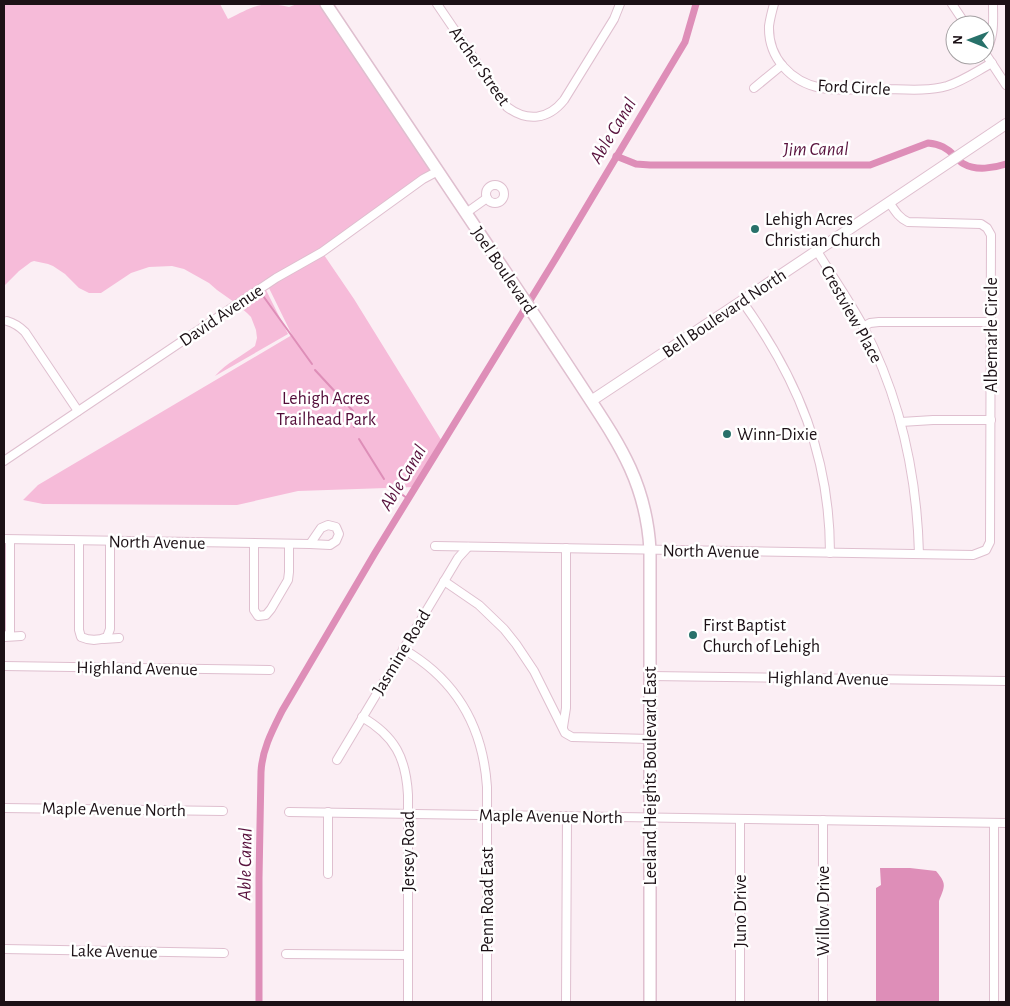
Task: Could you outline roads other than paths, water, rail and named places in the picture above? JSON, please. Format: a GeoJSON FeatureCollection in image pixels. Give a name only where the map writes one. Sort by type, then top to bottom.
{"type":"FeatureCollection","features":[{"type":"Feature","properties":{"kind":"main road","name":"Joel Boulevard"},"geometry":{"type":"LineString","coordinates":[[326,4],[621,447],[639,486],[647,522],[650,550]]}},
{"type":"Feature","properties":{"kind":"main road","name":"Leeland Heights Boulevard East"},"geometry":{"type":"LineString","coordinates":[[650,550],[650,1002]]}},
{"type":"Feature","properties":{"kind":"street","name":"Archer Street"},"geometry":{"type":"LineString","coordinates":[[437,4],[507,107],[522,115],[536,117],[544,116],[559,107],[614,18],[620,4]]}},
{"type":"Feature","properties":{"kind":"street","name":"Ford Circle"},"geometry":{"type":"LineString","coordinates":[[774,4],[770,25],[770,41],[776,58],[789,73],[804,82],[823,88],[922,90],[939,88],[957,82],[988,65]]}},
{"type":"Feature","properties":{"kind":"street"},"geometry":{"type":"LineString","coordinates":[[952,4],[959,15]]}},
{"type":"Feature","properties":{"kind":"street"},"geometry":{"type":"LineString","coordinates":[[754,88],[782,65]]}},
{"type":"Feature","properties":{"kind":"street"},"geometry":{"type":"LineString","coordinates":[[993,65],[1006,85]]}},
{"type":"Feature","properties":{"kind":"street","name":"Bell Boulevard North"},"geometry":{"type":"LineString","coordinates":[[591,401],[1006,124]]}},
{"type":"Feature","properties":{"kind":"street","name":"David Avenue"},"geometry":{"type":"LineString","coordinates":[[4,461],[276,278],[322,252],[423,179],[438,171]]}},
{"type":"Feature","properties":{"kind":"street"},"geometry":{"type":"LineString","coordinates":[[466,213],[487,198]]}},
{"type":"Feature","properties":{"kind":"street","name":"Albemarle Circle"},"geometry":{"type":"LineString","coordinates":[[890,202],[896,214],[908,222],[981,224],[987,228],[991,235],[990,542],[986,550]]}},
{"type":"Feature","properties":{"kind":"street","name":"Crestview Place"},"geometry":{"type":"LineString","coordinates":[[817,251],[851,304],[880,361],[901,422],[916,501],[919,554]]}},
{"type":"Feature","properties":{"kind":"street"},"geometry":{"type":"LineString","coordinates":[[742,302],[758,323],[784,366],[807,418],[824,482],[830,553]]}},
{"type":"Feature","properties":{"kind":"street"},"geometry":{"type":"LineString","coordinates":[[7,321],[14,323],[25,332],[78,411]]}},
{"type":"Feature","properties":{"kind":"street"},"geometry":{"type":"LineString","coordinates":[[863,327],[870,323],[879,322],[991,322]]}},
{"type":"Feature","properties":{"kind":"street"},"geometry":{"type":"LineString","coordinates":[[901,422],[908,420],[990,420]]}},
{"type":"Feature","properties":{"kind":"street"},"geometry":{"type":"LineString","coordinates":[[5,637],[10,633],[7,540]]}},
{"type":"Feature","properties":{"kind":"street","name":"North Avenue"},"geometry":{"type":"LineString","coordinates":[[7,540],[310,544]]}},
{"type":"Feature","properties":{"kind":"street"},"geometry":{"type":"LineString","coordinates":[[79,541],[79,630],[81,637],[88,640],[118,638]]}},
{"type":"Feature","properties":{"kind":"street"},"geometry":{"type":"LineString","coordinates":[[104,638],[107,637],[110,629],[110,541]]}},
{"type":"Feature","properties":{"kind":"street"},"geometry":{"type":"LineString","coordinates":[[254,544],[254,610],[258,616],[266,615],[288,580],[290,572],[289,544]]}},
{"type":"Feature","properties":{"kind":"street","name":"North Avenue"},"geometry":{"type":"LineString","coordinates":[[435,546],[973,555],[986,550]]}},
{"type":"Feature","properties":{"kind":"street","name":"Jasmine Road"},"geometry":{"type":"LineString","coordinates":[[336,760],[458,558],[468,546]]}},
{"type":"Feature","properties":{"kind":"street"},"geometry":{"type":"LineString","coordinates":[[563,727],[566,708],[566,548]]}},
{"type":"Feature","properties":{"kind":"street"},"geometry":{"type":"LineString","coordinates":[[444,581],[479,605],[491,616],[526,657],[565,733],[572,737],[650,740]]}},
{"type":"Feature","properties":{"kind":"street"},"geometry":{"type":"LineString","coordinates":[[5,637],[21,636]]}},
{"type":"Feature","properties":{"kind":"street","name":"Penn Road East"},"geometry":{"type":"LineString","coordinates":[[403,649],[440,676],[459,700],[470,718],[479,739],[487,787],[487,1002]]}},
{"type":"Feature","properties":{"kind":"street","name":"Highland Avenue"},"geometry":{"type":"LineString","coordinates":[[4,666],[270,670]]}},
{"type":"Feature","properties":{"kind":"street","name":"Highland Avenue"},"geometry":{"type":"LineString","coordinates":[[650,676],[1006,681]]}},
{"type":"Feature","properties":{"kind":"street","name":"Jersey Road"},"geometry":{"type":"LineString","coordinates":[[362,717],[392,742],[400,755],[407,780],[408,1002]]}},
{"type":"Feature","properties":{"kind":"street","name":"Maple Avenue North"},"geometry":{"type":"LineString","coordinates":[[4,808],[223,811]]}},
{"type":"Feature","properties":{"kind":"street","name":"Maple Avenue North"},"geometry":{"type":"LineString","coordinates":[[289,812],[1006,823]]}},
{"type":"Feature","properties":{"kind":"street"},"geometry":{"type":"LineString","coordinates":[[328,812],[328,874]]}},
{"type":"Feature","properties":{"kind":"street"},"geometry":{"type":"LineString","coordinates":[[566,1002],[567,816]]}},
{"type":"Feature","properties":{"kind":"street","name":"Juno Drive"},"geometry":{"type":"LineString","coordinates":[[740,819],[740,1002]]}},
{"type":"Feature","properties":{"kind":"street","name":"Willow Drive"},"geometry":{"type":"LineString","coordinates":[[823,820],[823,1002]]}},
{"type":"Feature","properties":{"kind":"street"},"geometry":{"type":"LineString","coordinates":[[994,823],[994,1002]]}},
{"type":"Feature","properties":{"kind":"street","name":"Lake Avenue"},"geometry":{"type":"LineString","coordinates":[[4,949],[224,953]]}},
{"type":"Feature","properties":{"kind":"street"},"geometry":{"type":"LineString","coordinates":[[286,954],[408,955]]}},
{"type":"Feature","properties":{"kind":"waterway","name":"Able Canal"},"geometry":{"type":"LineString","coordinates":[[259,1002],[261,772],[265,748],[271,733],[375,553],[556,258],[685,42],[696,4]]}},
{"type":"Feature","properties":{"kind":"waterway","name":"Jim Canal"},"geometry":{"type":"LineString","coordinates":[[616,156],[636,164],[650,165],[870,165],[928,143],[940,145],[962,163],[974,168],[996,167],[1006,164]]}},
{"type":"Feature","properties":{"kind":"waterway"},"geometry":{"type":"LineString","coordinates":[[261,293],[312,364]]}},
{"type":"Feature","properties":{"kind":"waterway"},"geometry":{"type":"LineString","coordinates":[[315,370],[353,411],[354,427]]}},
{"type":"Feature","properties":{"kind":"waterway"},"geometry":{"type":"LineString","coordinates":[[359,439],[384,479]]}},
{"type":"Feature","properties":{"kind":"waterway"},"geometry":{"type":"LineString","coordinates":[[391,486],[408,499]]}},
{"type":"Feature","properties":{"kind":"place","name":"Lehigh Acres Christian Church"},"geometry":{"type":"Point","coordinates":[755,229]}},
{"type":"Feature","properties":{"kind":"place","name":"Winn-Dixie"},"geometry":{"type":"Point","coordinates":[727,434]}},
{"type":"Feature","properties":{"kind":"place","name":"First Baptist Church of Lehigh"},"geometry":{"type":"Point","coordinates":[693,635]}},
{"type":"Feature","properties":{"kind":"park label","name":"Lehigh Acres Trailhead Park"},"geometry":{"type":"Point","coordinates":[326,408]}}]}
